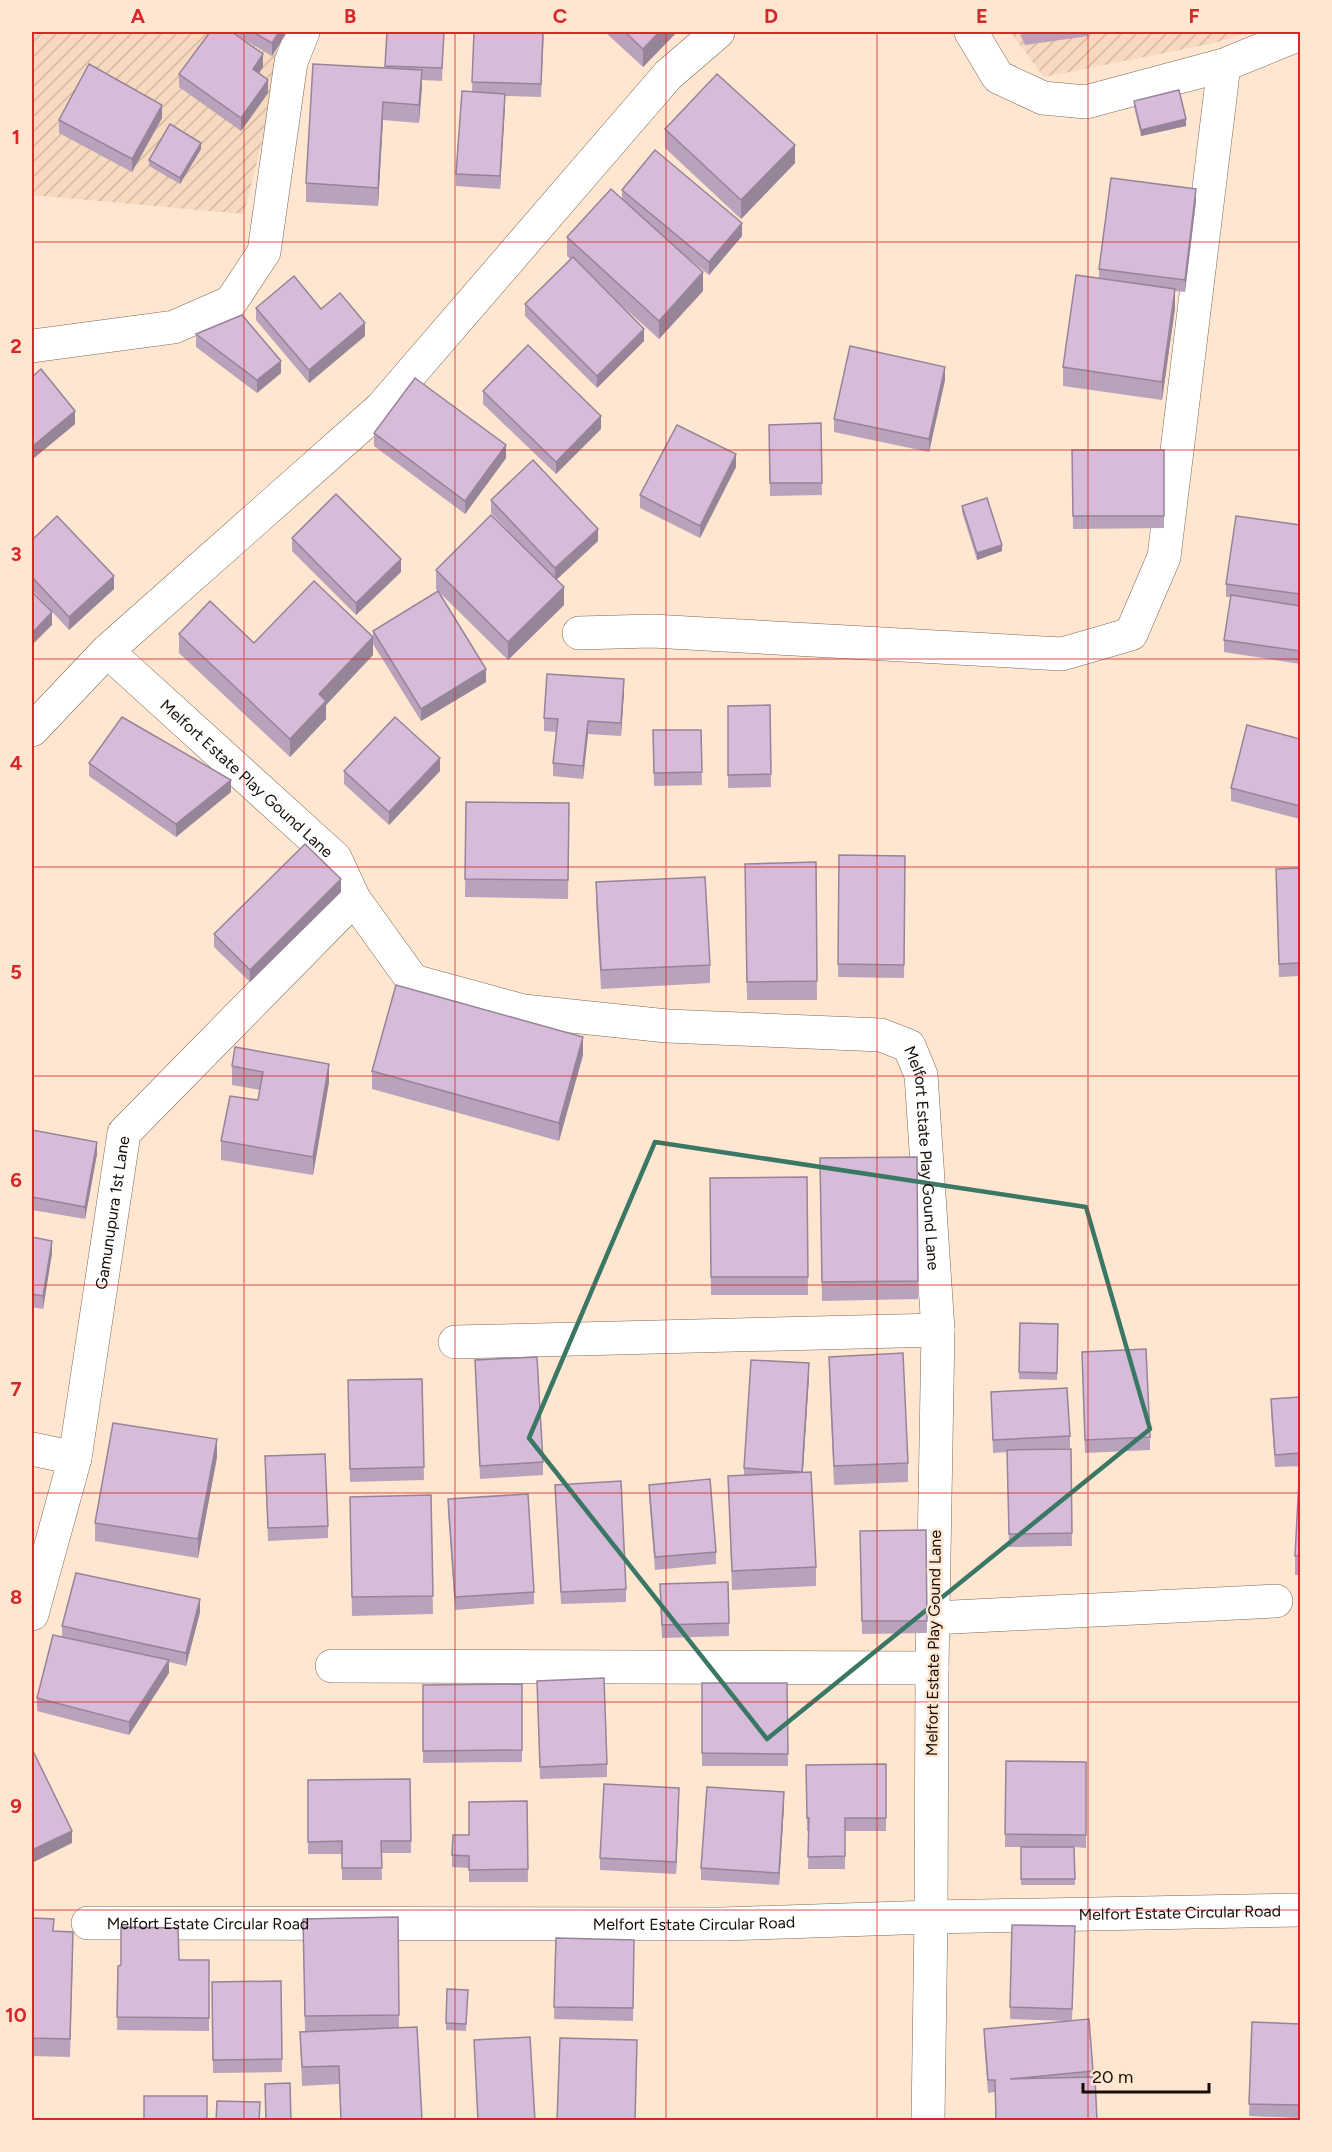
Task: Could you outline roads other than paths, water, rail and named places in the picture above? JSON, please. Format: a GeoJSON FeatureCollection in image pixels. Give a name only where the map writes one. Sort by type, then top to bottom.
{"type":"FeatureCollection","features":[{"type":"Feature","properties":{"kind":"street"},"geometry":{"type":"LineString","coordinates":[[32,346],[174,327],[231,302],[264,252],[291,62],[303,32]]}},
{"type":"Feature","properties":{"kind":"street"},"geometry":{"type":"LineString","coordinates":[[32,730],[107,651],[381,408],[668,75],[718,32]]}},
{"type":"Feature","properties":{"kind":"street"},"geometry":{"type":"LineString","coordinates":[[971,32],[998,77],[1043,98],[1086,102],[1224,65],[1300,34]]}},
{"type":"Feature","properties":{"kind":"street"},"geometry":{"type":"LineString","coordinates":[[579,633],[652,632],[1062,654],[1131,634],[1164,557],[1224,65]]}},
{"type":"Feature","properties":{"kind":"street","name":"Melfort Estate Play Gound Lane"},"geometry":{"type":"LineString","coordinates":[[107,651],[335,858],[354,898],[413,981],[523,1011],[667,1026],[881,1035],[909,1046],[921,1075],[938,1330],[928,2121]]}},
{"type":"Feature","properties":{"kind":"street","name":"Gamunupura 1st Lane"},"geometry":{"type":"LineString","coordinates":[[32,1614],[75,1458],[124,1133],[354,898]]}},
{"type":"Feature","properties":{"kind":"street"},"geometry":{"type":"LineString","coordinates":[[454,1342],[938,1330]]}},
{"type":"Feature","properties":{"kind":"street"},"geometry":{"type":"LineString","coordinates":[[32,1449],[75,1458]]}},
{"type":"Feature","properties":{"kind":"street"},"geometry":{"type":"LineString","coordinates":[[933,1618],[1276,1601]]}},
{"type":"Feature","properties":{"kind":"street"},"geometry":{"type":"LineString","coordinates":[[332,1666],[932,1668]]}},
{"type":"Feature","properties":{"kind":"street","name":"Melfort Estate Circular Road"},"geometry":{"type":"LineString","coordinates":[[88,1923],[723,1923],[1300,1910]]}}]}
